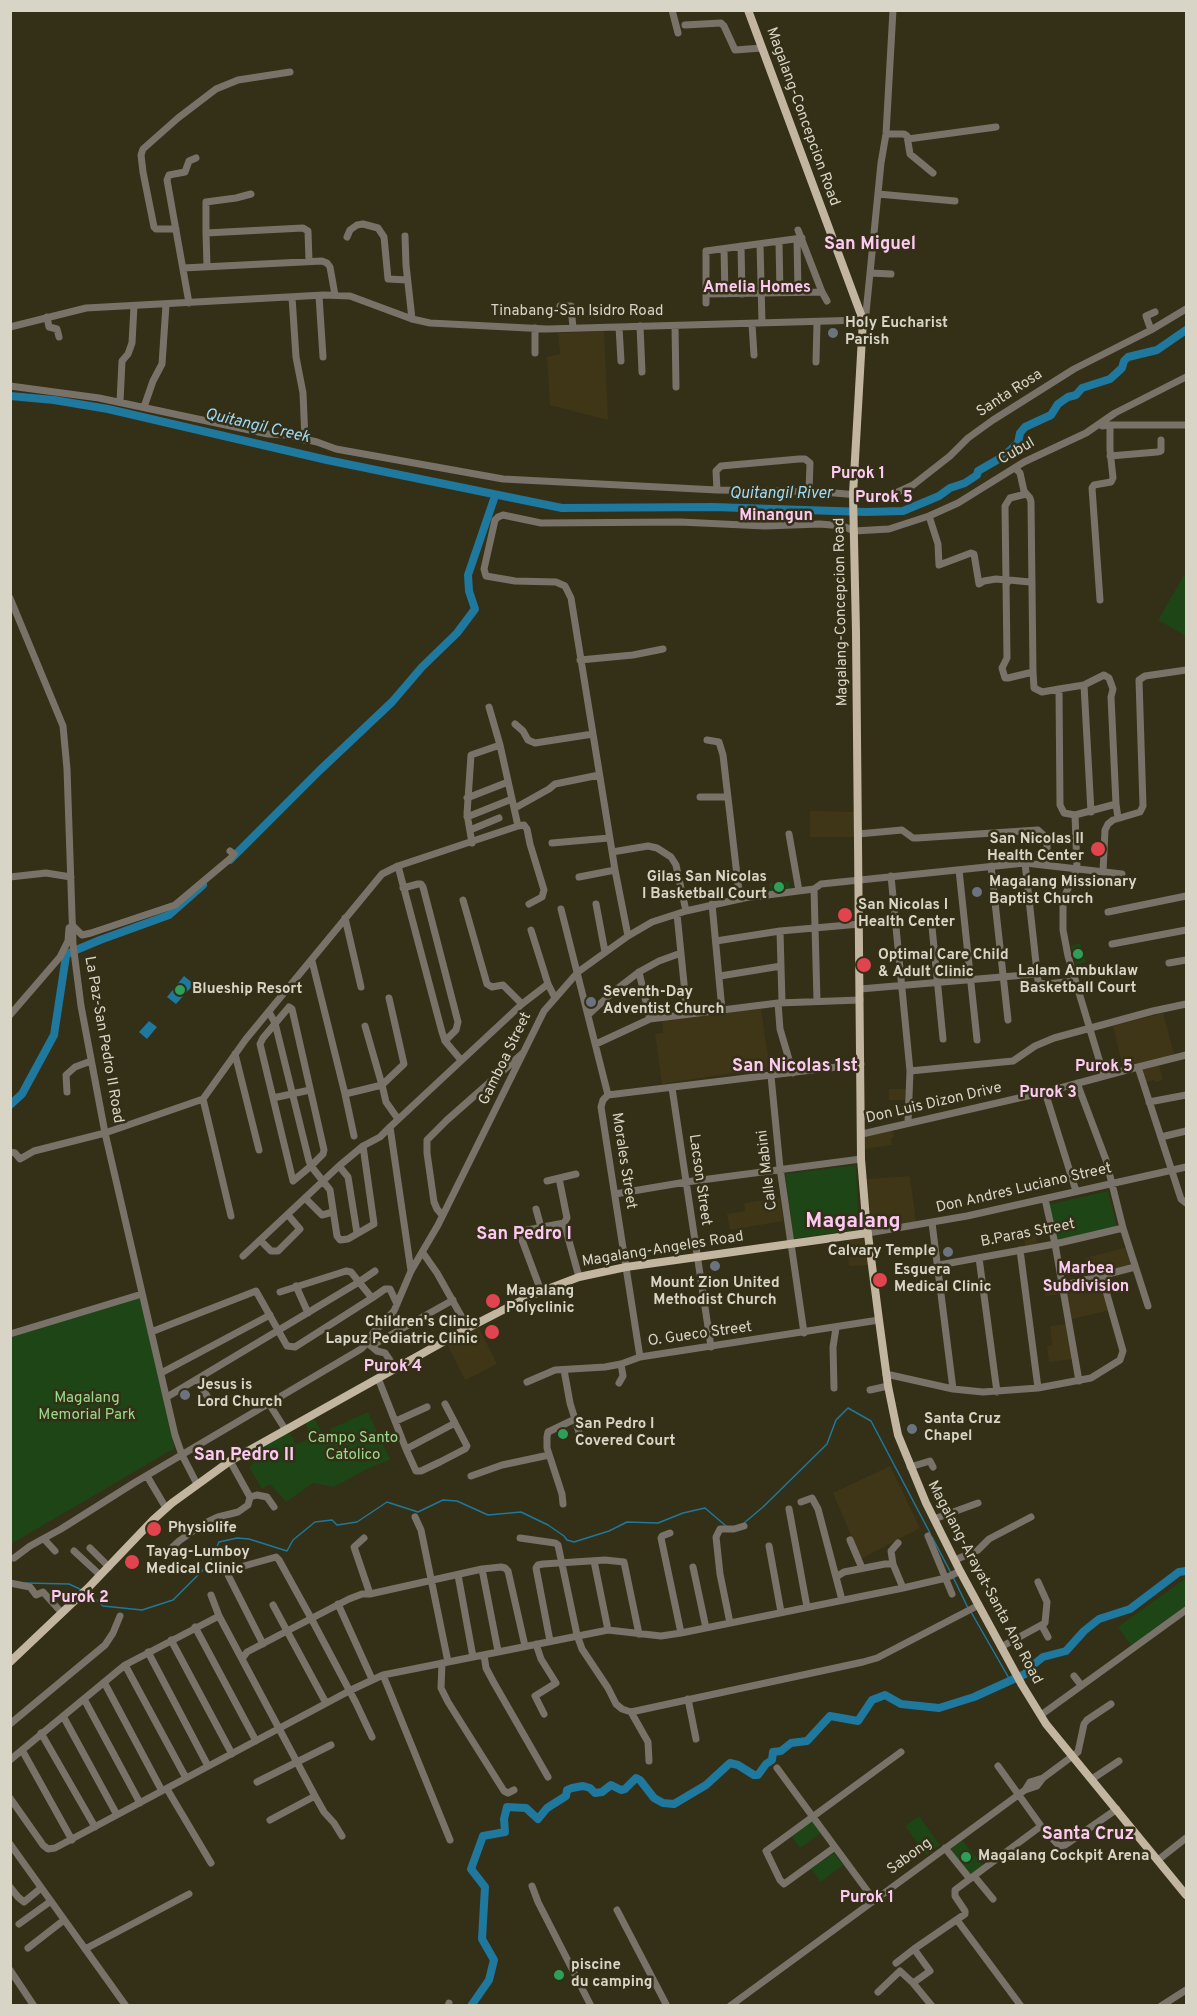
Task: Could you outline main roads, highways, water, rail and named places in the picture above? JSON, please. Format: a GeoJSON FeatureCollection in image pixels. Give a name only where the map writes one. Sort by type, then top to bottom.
{"type":"FeatureCollection","features":[{"type":"Feature","properties":{"kind":"main road","name":"Magalang-Concepcion Road"},"geometry":{"type":"LineString","coordinates":[[748,10],[863,320],[853,498],[860,880],[861,1159],[868,1233]]}},
{"type":"Feature","properties":{"kind":"main road","name":"Magalang-Angeles Road"},"geometry":{"type":"LineString","coordinates":[[10,1662],[109,1567],[166,1508],[230,1461],[468,1328],[541,1291],[579,1277],[626,1267],[868,1233]]}},
{"type":"Feature","properties":{"kind":"main road","name":"Magalang-Arayat-Santa Ana Road"},"geometry":{"type":"LineString","coordinates":[[868,1233],[886,1374],[898,1435],[910,1467],[955,1560],[952,1575],[1001,1647],[1041,1715],[1186,1895]]}},
{"type":"Feature","properties":{"kind":"water","name":"Blueship Resort"},"geometry":{"type":"Polygon","coordinates":[[[184,976],[194,984],[176,1004],[167,997],[184,976]]]}},
{"type":"Feature","properties":{"kind":"water"},"geometry":{"type":"Polygon","coordinates":[[[149,1021],[157,1027],[147,1039],[139,1032],[149,1021]]]}},
{"type":"Feature","properties":{"kind":"waterway","name":"Quitangil River"},"geometry":{"type":"LineString","coordinates":[[10,396],[54,400],[108,409],[327,460],[562,508],[713,507],[903,511],[965,483],[977,475],[978,471],[1004,456],[1018,443],[1020,433],[1025,427],[1051,415],[1058,404],[1068,397],[1076,395],[1082,388],[1110,379],[1122,368],[1128,357],[1157,350],[1186,330]]}},
{"type":"Feature","properties":{"kind":"waterway"},"geometry":{"type":"LineString","coordinates":[[230,860],[392,702],[422,667],[457,633],[475,609],[469,591],[468,575],[495,496]]}},
{"type":"Feature","properties":{"kind":"waterway"},"geometry":{"type":"LineString","coordinates":[[10,1105],[22,1094],[54,1035],[66,956],[100,940],[169,915],[203,885]]}},
{"type":"Feature","properties":{"kind":"waterway"},"geometry":{"type":"LineString","coordinates":[[744,1523],[827,1444],[836,1420],[848,1408],[871,1421],[930,1533]]}},
{"type":"Feature","properties":{"kind":"waterway"},"geometry":{"type":"LineString","coordinates":[[87,1592],[103,1606],[142,1610],[173,1600],[209,1564],[219,1542],[237,1538],[249,1539],[287,1551],[293,1540],[315,1522],[332,1520],[337,1525],[357,1522],[387,1502],[418,1512],[443,1500],[457,1501],[488,1515],[521,1512],[548,1525],[567,1540],[574,1542],[609,1531],[627,1522],[658,1523],[683,1513],[705,1508],[726,1526]]}},
{"type":"Feature","properties":{"kind":"waterway"},"geometry":{"type":"LineString","coordinates":[[932,1537],[951,1573]]}},
{"type":"Feature","properties":{"kind":"waterway"},"geometry":{"type":"LineString","coordinates":[[471,2006],[489,1980],[494,1960],[482,1939],[485,1887],[471,1869],[483,1836],[505,1832],[504,1819],[507,1807],[526,1808],[538,1819],[547,1808],[566,1796],[567,1790],[583,1786],[595,1793],[602,1792],[611,1785],[621,1790],[636,1778],[654,1798],[663,1803],[674,1804],[706,1785],[730,1763],[758,1775],[772,1760],[773,1752],[781,1751],[791,1743],[807,1741],[830,1716],[858,1721],[872,1700],[885,1695],[901,1704],[939,1708],[974,1697],[1025,1674],[1043,1657],[1066,1651],[1084,1631],[1099,1619],[1130,1609],[1179,1572],[1186,1571]]}},
{"type":"Feature","properties":{"kind":"waterway"},"geometry":{"type":"LineString","coordinates":[[953,1577],[968,1608]]}},
{"type":"Feature","properties":{"kind":"waterway"},"geometry":{"type":"LineString","coordinates":[[25,1583],[69,1584],[82,1590]]}},
{"type":"Feature","properties":{"kind":"waterway"},"geometry":{"type":"LineString","coordinates":[[971,1612],[1010,1680]]}},
{"type":"Feature","properties":{"kind":"place","name":"Holy Eucharist Parish"},"geometry":{"type":"Point","coordinates":[833,333]}},
{"type":"Feature","properties":{"kind":"place","name":"San Nicolas II Health Center"},"geometry":{"type":"Point","coordinates":[1098,849]}},
{"type":"Feature","properties":{"kind":"place","name":"Gilas San Nicolas I Basketball Court"},"geometry":{"type":"Point","coordinates":[779,887]}},
{"type":"Feature","properties":{"kind":"place","name":"Magalang Missionary Baptist Church"},"geometry":{"type":"Point","coordinates":[977,892]}},
{"type":"Feature","properties":{"kind":"place","name":"San Nicolas I Health Center"},"geometry":{"type":"Point","coordinates":[845,915]}},
{"type":"Feature","properties":{"kind":"place","name":"Lalam Ambuklaw Basketball Court"},"geometry":{"type":"Point","coordinates":[1078,954]}},
{"type":"Feature","properties":{"kind":"place","name":"Optimal Care Child & Adult Clinic"},"geometry":{"type":"Point","coordinates":[864,965]}},
{"type":"Feature","properties":{"kind":"place","name":"Blueship Resort"},"geometry":{"type":"Point","coordinates":[180,990]}},
{"type":"Feature","properties":{"kind":"place","name":"Seventh-Day Adventist Church"},"geometry":{"type":"Point","coordinates":[591,1002]}},
{"type":"Feature","properties":{"kind":"place","name":"Calvary Temple"},"geometry":{"type":"Point","coordinates":[948,1252]}},
{"type":"Feature","properties":{"kind":"place","name":"Mount Zion United Methodist Church"},"geometry":{"type":"Point","coordinates":[715,1266]}},
{"type":"Feature","properties":{"kind":"place","name":"Esguera Medical Clinic"},"geometry":{"type":"Point","coordinates":[880,1280]}},
{"type":"Feature","properties":{"kind":"place","name":"Magalang Polyclinic"},"geometry":{"type":"Point","coordinates":[493,1301]}},
{"type":"Feature","properties":{"kind":"place","name":"Children's Clinic Lapuz Pediatric Clinic"},"geometry":{"type":"Point","coordinates":[492,1332]}},
{"type":"Feature","properties":{"kind":"place","name":"Jesus is Lord Church"},"geometry":{"type":"Point","coordinates":[185,1395]}},
{"type":"Feature","properties":{"kind":"place","name":"Santa Cruz Chapel"},"geometry":{"type":"Point","coordinates":[912,1429]}},
{"type":"Feature","properties":{"kind":"place","name":"San Pedro I Covered Court"},"geometry":{"type":"Point","coordinates":[563,1434]}},
{"type":"Feature","properties":{"kind":"place","name":"Physiolife"},"geometry":{"type":"Point","coordinates":[154,1529]}},
{"type":"Feature","properties":{"kind":"place","name":"Tayag-Lumboy Medical Clinic"},"geometry":{"type":"Point","coordinates":[132,1562]}},
{"type":"Feature","properties":{"kind":"place","name":"Magalang Cockpit Arena"},"geometry":{"type":"Point","coordinates":[966,1857]}},
{"type":"Feature","properties":{"kind":"place","name":"piscine du camping"},"geometry":{"type":"Point","coordinates":[559,1975]}},
{"type":"Feature","properties":{"kind":"district","name":"San Miguel"},"geometry":{"type":"Point","coordinates":[870,245]}},
{"type":"Feature","properties":{"kind":"district","name":"Amelia Homes"},"geometry":{"type":"Point","coordinates":[757,289]}},
{"type":"Feature","properties":{"kind":"district","name":"Purok 1"},"geometry":{"type":"Point","coordinates":[858,475]}},
{"type":"Feature","properties":{"kind":"district","name":"Purok 5"},"geometry":{"type":"Point","coordinates":[884,499]}},
{"type":"Feature","properties":{"kind":"district","name":"Minangun"},"geometry":{"type":"Point","coordinates":[776,517]}},
{"type":"Feature","properties":{"kind":"district","name":"San Nicolas 1st"},"geometry":{"type":"Point","coordinates":[795,1067]}},
{"type":"Feature","properties":{"kind":"district","name":"Purok 5"},"geometry":{"type":"Point","coordinates":[1104,1068]}},
{"type":"Feature","properties":{"kind":"district","name":"Purok 3"},"geometry":{"type":"Point","coordinates":[1048,1094]}},
{"type":"Feature","properties":{"kind":"district","name":"Magalang"},"geometry":{"type":"Point","coordinates":[853,1223]}},
{"type":"Feature","properties":{"kind":"district","name":"San Pedro I"},"geometry":{"type":"Point","coordinates":[524,1235]}},
{"type":"Feature","properties":{"kind":"district","name":"Marbea Subdivision"},"geometry":{"type":"Point","coordinates":[1086,1279]}},
{"type":"Feature","properties":{"kind":"district","name":"Purok 4"},"geometry":{"type":"Point","coordinates":[393,1368]}},
{"type":"Feature","properties":{"kind":"district","name":"San Pedro II"},"geometry":{"type":"Point","coordinates":[244,1456]}},
{"type":"Feature","properties":{"kind":"district","name":"Purok 2"},"geometry":{"type":"Point","coordinates":[80,1599]}},
{"type":"Feature","properties":{"kind":"district","name":"Santa Cruz"},"geometry":{"type":"Point","coordinates":[1088,1835]}},
{"type":"Feature","properties":{"kind":"district","name":"Purok 1"},"geometry":{"type":"Point","coordinates":[867,1899]}},
{"type":"Feature","properties":{"kind":"water label","name":"Quitangil Creek"},"geometry":{"type":"Point","coordinates":[257,427]}},
{"type":"Feature","properties":{"kind":"park label","name":"Magalang Memorial Park"},"geometry":{"type":"Point","coordinates":[87,1408]}},
{"type":"Feature","properties":{"kind":"park label","name":"Campo Santo Catolico"},"geometry":{"type":"Point","coordinates":[353,1448]}}]}
